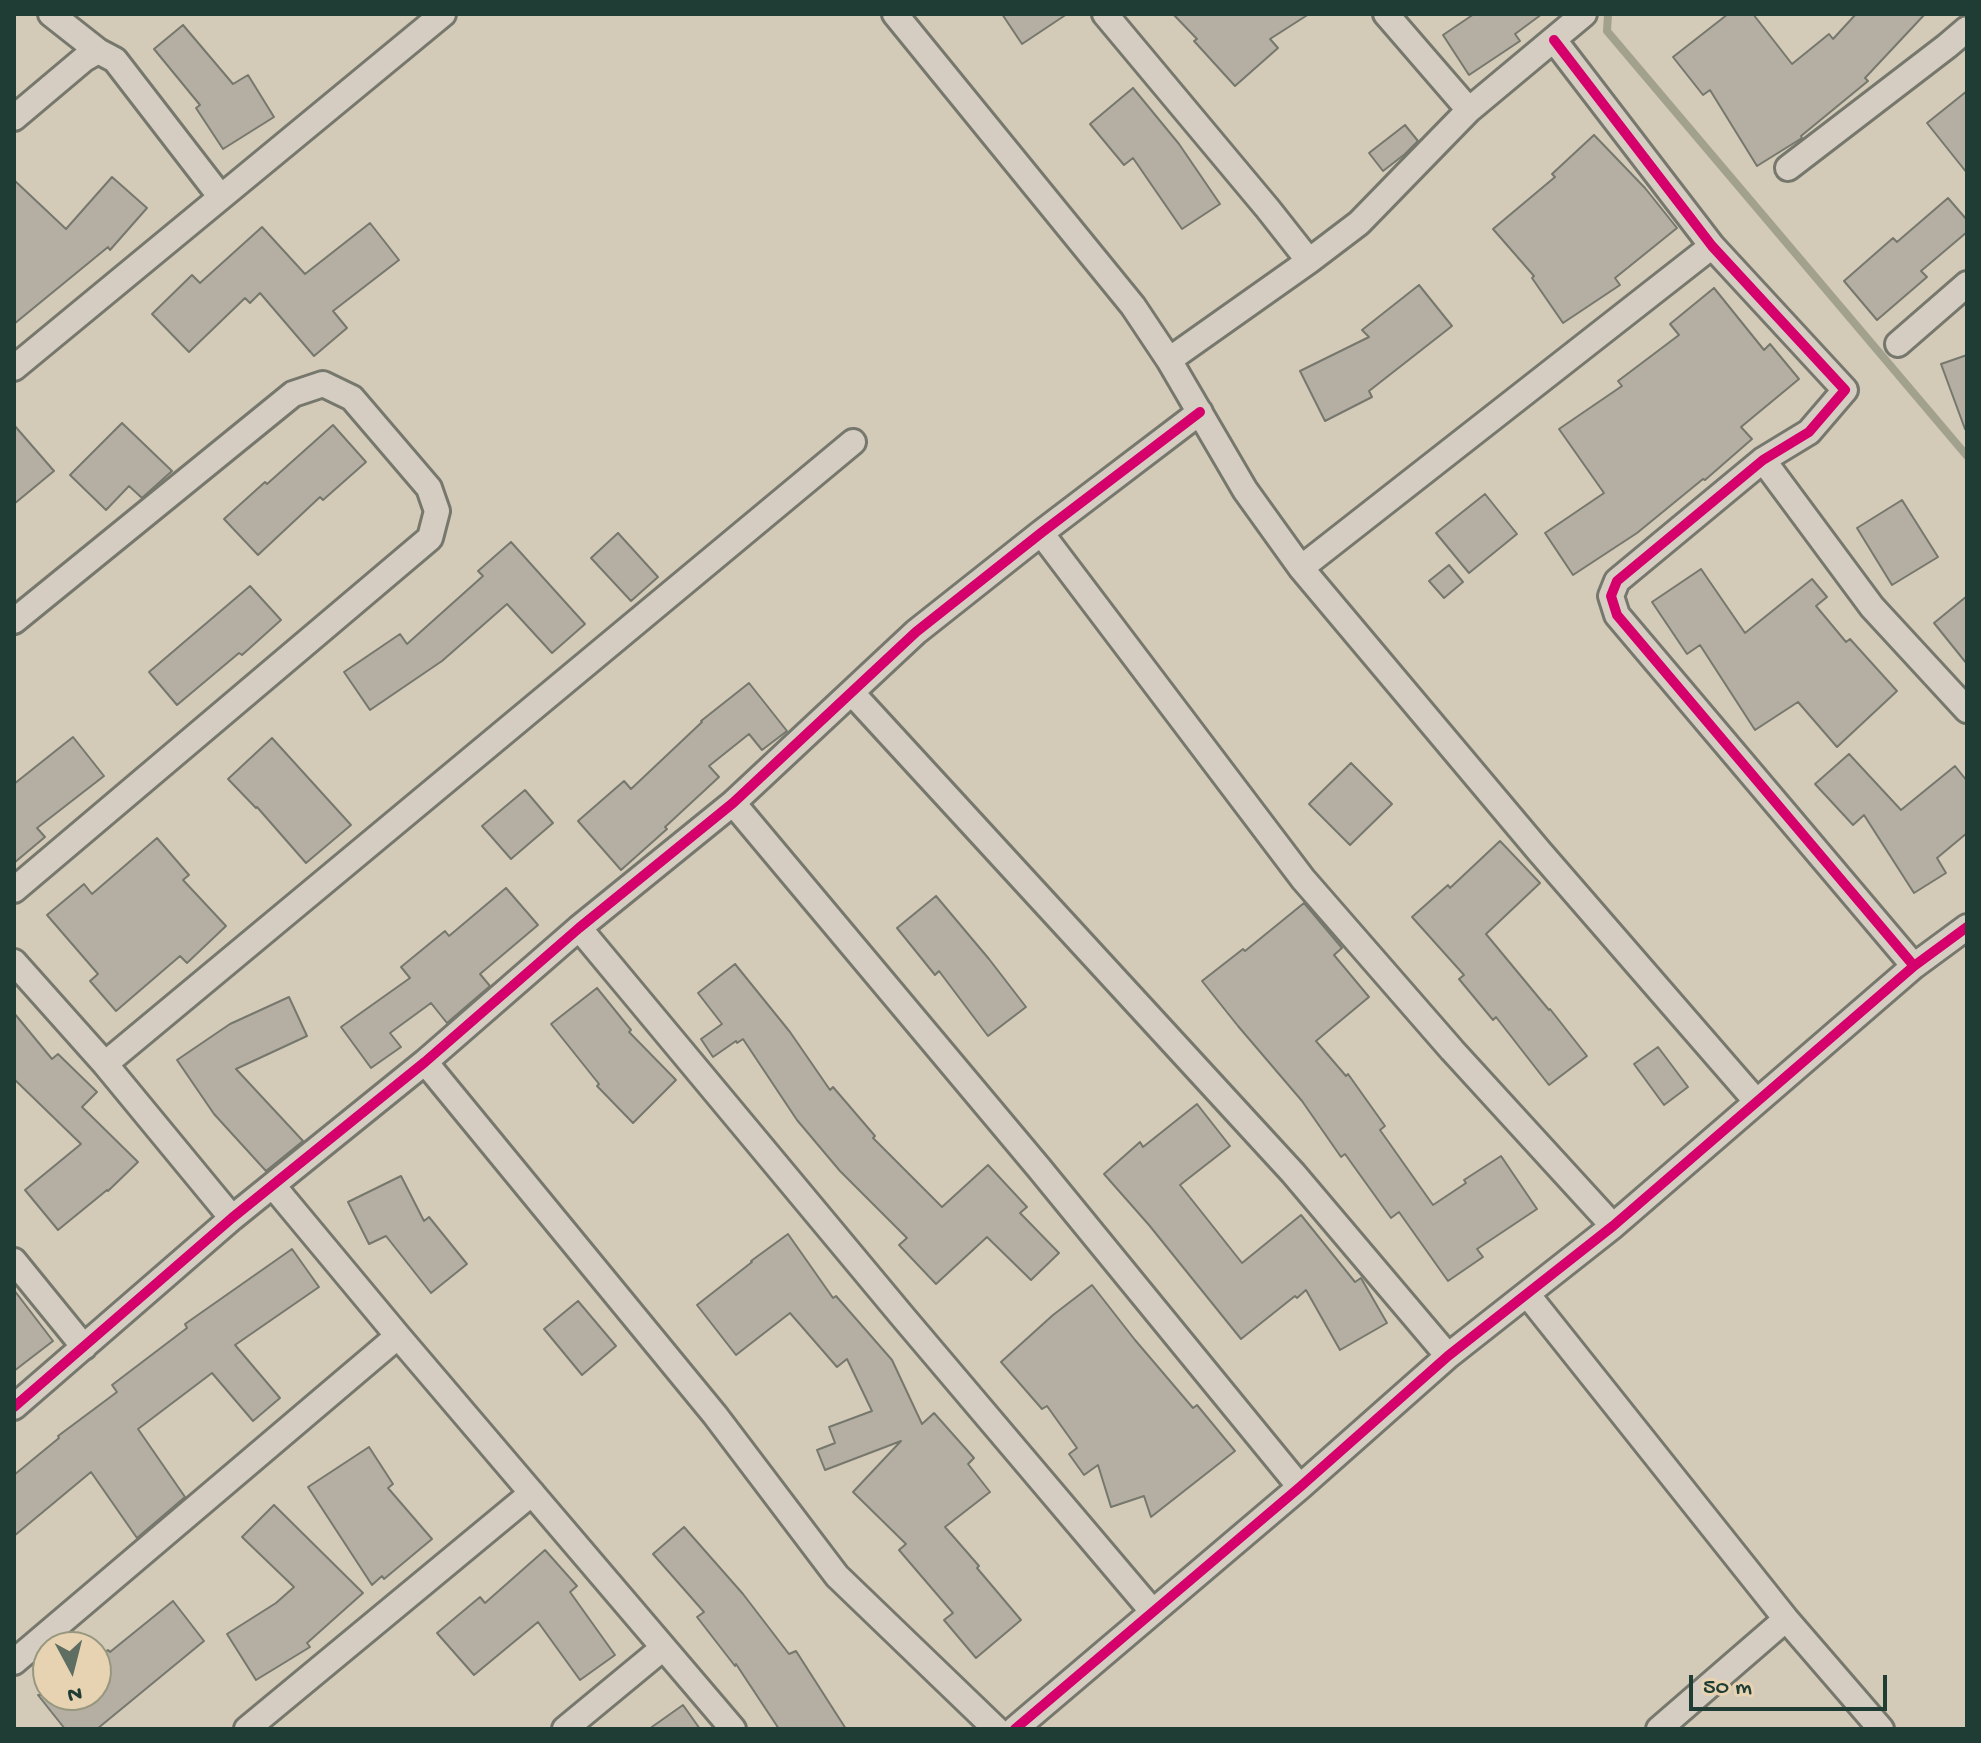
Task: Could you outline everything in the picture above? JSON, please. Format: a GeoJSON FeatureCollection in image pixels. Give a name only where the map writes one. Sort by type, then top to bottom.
{"type":"FeatureCollection","features":[{"type":"Feature","properties":{"kind":"street"},"geometry":{"type":"LineString","coordinates":[[51,14],[98,51],[115,60],[220,196]]}},
{"type":"Feature","properties":{"kind":"street"},"geometry":{"type":"LineString","coordinates":[[14,368],[443,14]]}},
{"type":"Feature","properties":{"kind":"street"},"geometry":{"type":"LineString","coordinates":[[895,14],[1133,306],[1169,360],[1245,490],[1301,568],[1539,851],[1756,1101]]}},
{"type":"Feature","properties":{"kind":"street"},"geometry":{"type":"LineString","coordinates":[[1105,14],[1309,261]]}},
{"type":"Feature","properties":{"kind":"street"},"geometry":{"type":"LineString","coordinates":[[1386,14],[1469,110]]}},
{"type":"Feature","properties":{"kind":"street"},"geometry":{"type":"LineString","coordinates":[[1169,360],[1359,223],[1469,110],[1584,14]]}},
{"type":"Feature","properties":{"kind":"street"},"geometry":{"type":"LineString","coordinates":[[1788,168],[1967,29]]}},
{"type":"Feature","properties":{"kind":"street"},"geometry":{"type":"LineString","coordinates":[[1554,40],[1712,246],[1845,390],[1809,432],[1763,460],[1617,581],[1611,596],[1617,615],[1914,966]]}},
{"type":"Feature","properties":{"kind":"street"},"geometry":{"type":"LineString","coordinates":[[14,118],[84,59],[98,51]]}},
{"type":"Feature","properties":{"kind":"street"},"geometry":{"type":"LineString","coordinates":[[1301,568],[1712,246]]}},
{"type":"Feature","properties":{"kind":"street"},"geometry":{"type":"LineString","coordinates":[[1898,344],[1967,284]]}},
{"type":"Feature","properties":{"kind":"street"},"geometry":{"type":"LineString","coordinates":[[14,621],[293,394],[323,384],[352,398],[429,488],[437,511],[430,538],[14,890]]}},
{"type":"Feature","properties":{"kind":"street"},"geometry":{"type":"LineString","coordinates":[[14,1407],[232,1218],[425,1062],[579,928],[733,803],[916,632],[1200,412]]}},
{"type":"Feature","properties":{"kind":"street"},"geometry":{"type":"LineString","coordinates":[[105,1064],[853,442]]}},
{"type":"Feature","properties":{"kind":"street"},"geometry":{"type":"LineString","coordinates":[[1763,460],[1872,607],[1967,710]]}},
{"type":"Feature","properties":{"kind":"street"},"geometry":{"type":"LineString","coordinates":[[1041,533],[1303,879],[1442,1039],[1613,1226]]}},
{"type":"Feature","properties":{"kind":"street"},"geometry":{"type":"LineString","coordinates":[[852,693],[1293,1173],[1448,1356]]}},
{"type":"Feature","properties":{"kind":"street"},"geometry":{"type":"LineString","coordinates":[[733,803],[1039,1168],[1300,1487]]}},
{"type":"Feature","properties":{"kind":"street"},"geometry":{"type":"LineString","coordinates":[[1015,1729],[1300,1487],[1448,1356],[1613,1226],[1914,966],[1967,927]]}},
{"type":"Feature","properties":{"kind":"street"},"geometry":{"type":"LineString","coordinates":[[579,928],[1153,1612]]}},
{"type":"Feature","properties":{"kind":"street"},"geometry":{"type":"LineString","coordinates":[[14,962],[105,1064],[232,1218]]}},
{"type":"Feature","properties":{"kind":"street"},"geometry":{"type":"LineString","coordinates":[[425,1062],[715,1415],[837,1576],[996,1729]]}},
{"type":"Feature","properties":{"kind":"street"},"geometry":{"type":"LineString","coordinates":[[274,1187],[733,1729]]}},
{"type":"Feature","properties":{"kind":"street"},"geometry":{"type":"LineString","coordinates":[[14,1261],[84,1347]]}},
{"type":"Feature","properties":{"kind":"street"},"geometry":{"type":"LineString","coordinates":[[1527,1294],[1786,1619],[1881,1729]]}},
{"type":"Feature","properties":{"kind":"street"},"geometry":{"type":"LineString","coordinates":[[14,1662],[398,1336]]}},
{"type":"Feature","properties":{"kind":"street"},"geometry":{"type":"LineString","coordinates":[[247,1729],[532,1493]]}},
{"type":"Feature","properties":{"kind":"street"},"geometry":{"type":"LineString","coordinates":[[1659,1729],[1786,1619]]}},
{"type":"Feature","properties":{"kind":"street"},"geometry":{"type":"LineString","coordinates":[[565,1729],[663,1648]]}},
{"type":"Feature","properties":{"kind":"building"},"geometry":{"type":"Polygon","coordinates":[[[1002,14],[1067,14],[1022,44],[1002,14]]]}},
{"type":"Feature","properties":{"kind":"building"},"geometry":{"type":"Polygon","coordinates":[[[1173,14],[1309,14],[1270,39],[1278,48],[1235,86],[1173,14]]]}},
{"type":"Feature","properties":{"kind":"building"},"geometry":{"type":"Polygon","coordinates":[[[1474,14],[1542,14],[1515,34],[1520,41],[1469,75],[1443,35],[1474,14]]]}},
{"type":"Feature","properties":{"kind":"building"},"geometry":{"type":"Polygon","coordinates":[[[1728,14],[1753,14],[1792,64],[1829,34],[1833,39],[1856,14],[1925,14],[1865,78],[1868,81],[1802,138],[1757,166],[1710,90],[1703,95],[1673,57],[1728,14]]]}},
{"type":"Feature","properties":{"kind":"building"},"geometry":{"type":"Polygon","coordinates":[[[183,25],[233,84],[248,75],[274,117],[223,149],[196,108],[200,105],[154,49],[183,25]]]}},
{"type":"Feature","properties":{"kind":"building"},"geometry":{"type":"Polygon","coordinates":[[[1133,88],[1179,144],[1220,204],[1182,229],[1133,158],[1124,165],[1090,124],[1133,88]]]}},
{"type":"Feature","properties":{"kind":"building"},"geometry":{"type":"Polygon","coordinates":[[[1967,91],[1967,173],[1927,123],[1967,91]]]}},
{"type":"Feature","properties":{"kind":"building"},"geometry":{"type":"Polygon","coordinates":[[[1405,125],[1418,141],[1383,171],[1369,153],[1405,125]]]}},
{"type":"Feature","properties":{"kind":"building"},"geometry":{"type":"Polygon","coordinates":[[[1594,135],[1645,188],[1677,228],[1615,278],[1620,285],[1563,323],[1532,278],[1534,276],[1493,229],[1555,177],[1552,174],[1594,135]]]}},
{"type":"Feature","properties":{"kind":"building"},"geometry":{"type":"Polygon","coordinates":[[[112,177],[147,208],[110,250],[108,247],[14,324],[14,180],[66,229],[112,177]]]}},
{"type":"Feature","properties":{"kind":"building"},"geometry":{"type":"Polygon","coordinates":[[[1948,198],[1967,220],[1967,232],[1921,271],[1927,277],[1877,320],[1844,281],[1893,238],[1897,242],[1948,198]]]}},
{"type":"Feature","properties":{"kind":"building"},"geometry":{"type":"Polygon","coordinates":[[[370,223],[399,260],[333,311],[347,328],[314,356],[260,293],[250,303],[245,298],[189,352],[152,314],[192,275],[200,283],[262,227],[305,274],[370,223]]]}},
{"type":"Feature","properties":{"kind":"building"},"geometry":{"type":"Polygon","coordinates":[[[1419,285],[1452,326],[1369,391],[1372,397],[1325,421],[1300,371],[1369,337],[1362,330],[1419,285]]]}},
{"type":"Feature","properties":{"kind":"building"},"geometry":{"type":"Polygon","coordinates":[[[1714,288],[1764,350],[1770,344],[1799,379],[1741,427],[1752,439],[1705,480],[1637,533],[1573,575],[1545,533],[1604,493],[1559,429],[1622,386],[1618,381],[1679,335],[1670,324],[1714,288]]]}},
{"type":"Feature","properties":{"kind":"building"},"geometry":{"type":"Polygon","coordinates":[[[1967,355],[1967,428],[1965,429],[1941,364],[1967,355]]]}},
{"type":"Feature","properties":{"kind":"building"},"geometry":{"type":"Polygon","coordinates":[[[122,423],[172,471],[142,498],[129,486],[106,510],[70,475],[122,423]]]}},
{"type":"Feature","properties":{"kind":"building"},"geometry":{"type":"Polygon","coordinates":[[[14,425],[54,471],[14,504],[14,425]]]}},
{"type":"Feature","properties":{"kind":"building"},"geometry":{"type":"Polygon","coordinates":[[[333,425],[366,462],[323,500],[320,497],[258,555],[224,519],[333,425]]]}},
{"type":"Feature","properties":{"kind":"building"},"geometry":{"type":"Polygon","coordinates":[[[1485,494],[1517,534],[1469,573],[1436,533],[1485,494]]]}},
{"type":"Feature","properties":{"kind":"building"},"geometry":{"type":"Polygon","coordinates":[[[1902,500],[1938,557],[1892,585],[1857,528],[1902,500]]]}},
{"type":"Feature","properties":{"kind":"building"},"geometry":{"type":"Polygon","coordinates":[[[618,533],[658,577],[631,601],[591,558],[618,533]]]}},
{"type":"Feature","properties":{"kind":"building"},"geometry":{"type":"Polygon","coordinates":[[[511,542],[585,624],[552,653],[507,604],[442,661],[370,710],[344,672],[400,634],[407,644],[483,576],[478,571],[511,542]]]}},
{"type":"Feature","properties":{"kind":"building"},"geometry":{"type":"Polygon","coordinates":[[[1449,565],[1463,582],[1444,598],[1429,581],[1449,565]]]}},
{"type":"Feature","properties":{"kind":"building"},"geometry":{"type":"Polygon","coordinates":[[[1701,569],[1745,633],[1812,579],[1827,597],[1816,606],[1846,642],[1850,639],[1897,691],[1837,747],[1798,702],[1755,730],[1700,645],[1687,654],[1652,602],[1701,569]]]}},
{"type":"Feature","properties":{"kind":"building"},"geometry":{"type":"Polygon","coordinates":[[[250,586],[281,620],[242,655],[239,653],[177,705],[149,672],[250,586]]]}},
{"type":"Feature","properties":{"kind":"building"},"geometry":{"type":"Polygon","coordinates":[[[1967,596],[1967,664],[1934,623],[1967,596]]]}},
{"type":"Feature","properties":{"kind":"building"},"geometry":{"type":"Polygon","coordinates":[[[749,683],[787,731],[762,750],[749,734],[709,766],[719,777],[621,870],[578,821],[624,781],[631,789],[701,721],[749,683]]]}},
{"type":"Feature","properties":{"kind":"building"},"geometry":{"type":"Polygon","coordinates":[[[73,737],[104,776],[37,828],[45,837],[14,863],[14,784],[73,737]]]}},
{"type":"Feature","properties":{"kind":"building"},"geometry":{"type":"Polygon","coordinates":[[[272,738],[351,825],[306,863],[228,779],[272,738]]]}},
{"type":"Feature","properties":{"kind":"building"},"geometry":{"type":"Polygon","coordinates":[[[1849,754],[1901,810],[1955,766],[1967,781],[1967,833],[1937,858],[1946,873],[1914,893],[1864,815],[1853,825],[1815,784],[1849,754]]]}},
{"type":"Feature","properties":{"kind":"building"},"geometry":{"type":"Polygon","coordinates":[[[1351,763],[1392,804],[1350,845],[1309,804],[1351,763]]]}},
{"type":"Feature","properties":{"kind":"building"},"geometry":{"type":"Polygon","coordinates":[[[525,790],[553,823],[511,859],[482,826],[525,790]]]}},
{"type":"Feature","properties":{"kind":"building"},"geometry":{"type":"Polygon","coordinates":[[[157,838],[189,875],[183,880],[226,926],[187,963],[180,956],[116,1011],[90,981],[98,974],[47,915],[84,884],[92,894],[157,838]]]}},
{"type":"Feature","properties":{"kind":"building"},"geometry":{"type":"Polygon","coordinates":[[[1500,841],[1540,883],[1486,934],[1587,1056],[1549,1085],[1496,1017],[1493,1020],[1459,979],[1464,975],[1412,917],[1448,885],[1450,888],[1500,841]]]}},
{"type":"Feature","properties":{"kind":"building"},"geometry":{"type":"Polygon","coordinates":[[[506,888],[538,925],[480,974],[490,986],[447,1023],[431,1003],[390,1033],[401,1047],[371,1068],[341,1027],[410,978],[401,967],[445,931],[449,936],[506,888]]]}},
{"type":"Feature","properties":{"kind":"building"},"geometry":{"type":"Polygon","coordinates":[[[936,896],[1026,1007],[988,1036],[939,971],[935,975],[897,928],[936,896]]]}},
{"type":"Feature","properties":{"kind":"building"},"geometry":{"type":"Polygon","coordinates":[[[1304,903],[1342,948],[1334,955],[1369,997],[1316,1041],[1346,1076],[1348,1074],[1385,1126],[1380,1130],[1433,1205],[1501,1156],[1537,1209],[1477,1249],[1483,1257],[1448,1281],[1399,1212],[1391,1218],[1345,1154],[1341,1157],[1302,1101],[1202,981],[1304,903]]]}},
{"type":"Feature","properties":{"kind":"building"},"geometry":{"type":"Polygon","coordinates":[[[735,964],[790,1032],[830,1090],[833,1087],[875,1136],[873,1138],[942,1207],[988,1165],[1027,1207],[1020,1213],[1059,1253],[1031,1280],[987,1237],[936,1284],[899,1245],[907,1238],[840,1171],[797,1120],[743,1039],[713,1057],[701,1039],[722,1024],[698,993],[735,964]]]}},
{"type":"Feature","properties":{"kind":"building"},"geometry":{"type":"Polygon","coordinates":[[[597,988],[631,1030],[629,1032],[676,1080],[633,1123],[597,1086],[599,1084],[551,1024],[597,988]]]}},
{"type":"Feature","properties":{"kind":"building"},"geometry":{"type":"Polygon","coordinates":[[[289,997],[307,1036],[236,1069],[303,1141],[266,1171],[214,1114],[177,1060],[230,1024],[289,997]]]}},
{"type":"Feature","properties":{"kind":"building"},"geometry":{"type":"Polygon","coordinates":[[[14,1013],[52,1059],[58,1054],[97,1092],[82,1107],[138,1162],[108,1191],[58,1230],[25,1190],[81,1144],[14,1079],[14,1013]]]}},
{"type":"Feature","properties":{"kind":"building"},"geometry":{"type":"Polygon","coordinates":[[[1658,1047],[1688,1087],[1664,1105],[1634,1064],[1658,1047]]]}},
{"type":"Feature","properties":{"kind":"building"},"geometry":{"type":"Polygon","coordinates":[[[1197,1104],[1230,1146],[1180,1185],[1242,1263],[1301,1215],[1355,1282],[1361,1278],[1387,1323],[1340,1350],[1306,1290],[1241,1339],[1104,1174],[1140,1142],[1143,1147],[1197,1104]]]}},
{"type":"Feature","properties":{"kind":"building"},"geometry":{"type":"Polygon","coordinates":[[[401,1176],[424,1221],[429,1217],[467,1264],[431,1293],[386,1236],[369,1244],[348,1202],[401,1176]]]}},
{"type":"Feature","properties":{"kind":"building"},"geometry":{"type":"Polygon","coordinates":[[[788,1234],[833,1298],[836,1296],[892,1360],[922,1424],[934,1413],[974,1458],[968,1464],[990,1492],[945,1527],[1021,1620],[976,1658],[944,1620],[953,1613],[899,1550],[906,1544],[853,1492],[901,1441],[825,1470],[817,1450],[835,1443],[829,1427],[872,1411],[847,1359],[837,1367],[790,1313],[736,1355],[697,1305],[788,1234]]]}},
{"type":"Feature","properties":{"kind":"building"},"geometry":{"type":"Polygon","coordinates":[[[292,1249],[319,1287],[235,1345],[280,1398],[253,1421],[212,1373],[138,1429],[185,1497],[137,1538],[91,1472],[14,1536],[14,1475],[58,1436],[117,1392],[112,1385],[187,1328],[185,1324],[292,1249]]]}},
{"type":"Feature","properties":{"kind":"building"},"geometry":{"type":"Polygon","coordinates":[[[1092,1285],[1193,1408],[1197,1405],[1235,1451],[1151,1517],[1144,1496],[1111,1507],[1098,1465],[1084,1475],[1069,1454],[1077,1448],[1047,1406],[1042,1409],[1001,1362],[1092,1285]]]}},
{"type":"Feature","properties":{"kind":"building"},"geometry":{"type":"Polygon","coordinates":[[[14,1290],[53,1341],[14,1371],[14,1290]]]}},
{"type":"Feature","properties":{"kind":"building"},"geometry":{"type":"Polygon","coordinates":[[[578,1301],[616,1346],[582,1375],[544,1329],[578,1301]]]}},
{"type":"Feature","properties":{"kind":"building"},"geometry":{"type":"Polygon","coordinates":[[[369,1447],[393,1484],[388,1488],[432,1539],[384,1579],[382,1576],[372,1585],[308,1487],[369,1447]]]}},
{"type":"Feature","properties":{"kind":"building"},"geometry":{"type":"Polygon","coordinates":[[[274,1505],[363,1593],[307,1643],[310,1647],[256,1680],[227,1634],[276,1603],[294,1587],[242,1537],[274,1505]]]}},
{"type":"Feature","properties":{"kind":"building"},"geometry":{"type":"Polygon","coordinates":[[[684,1527],[743,1594],[789,1654],[796,1651],[846,1729],[779,1729],[736,1664],[697,1617],[704,1612],[653,1554],[684,1527]]]}},
{"type":"Feature","properties":{"kind":"building"},"geometry":{"type":"Polygon","coordinates":[[[545,1550],[577,1586],[570,1592],[615,1655],[580,1680],[538,1622],[474,1675],[437,1633],[480,1597],[485,1603],[545,1550]]]}},
{"type":"Feature","properties":{"kind":"building"},"geometry":{"type":"Polygon","coordinates":[[[173,1601],[204,1641],[97,1729],[65,1729],[51,1711],[112,1711],[112,1650],[173,1601]]]}},
{"type":"Feature","properties":{"kind":"building"},"geometry":{"type":"Polygon","coordinates":[[[683,1705],[700,1729],[649,1729],[683,1705]]]}},
{"type":"Feature","properties":{"kind":"waterway"},"geometry":{"type":"LineString","coordinates":[[1608,14],[1607,31],[1967,456]]}},
{"type":"Feature","properties":{"kind":"cycle path"},"geometry":{"type":"LineString","coordinates":[[1554,40],[1712,246],[1845,390],[1809,432],[1763,460],[1617,581],[1611,596],[1617,615],[1914,966]]}},
{"type":"Feature","properties":{"kind":"cycle path"},"geometry":{"type":"LineString","coordinates":[[14,1407],[232,1218],[425,1062],[579,928],[733,803],[916,632],[1200,412]]}},
{"type":"Feature","properties":{"kind":"cycle path"},"geometry":{"type":"LineString","coordinates":[[1015,1729],[1300,1487],[1448,1356],[1613,1226],[1914,966],[1967,927]]}}]}
